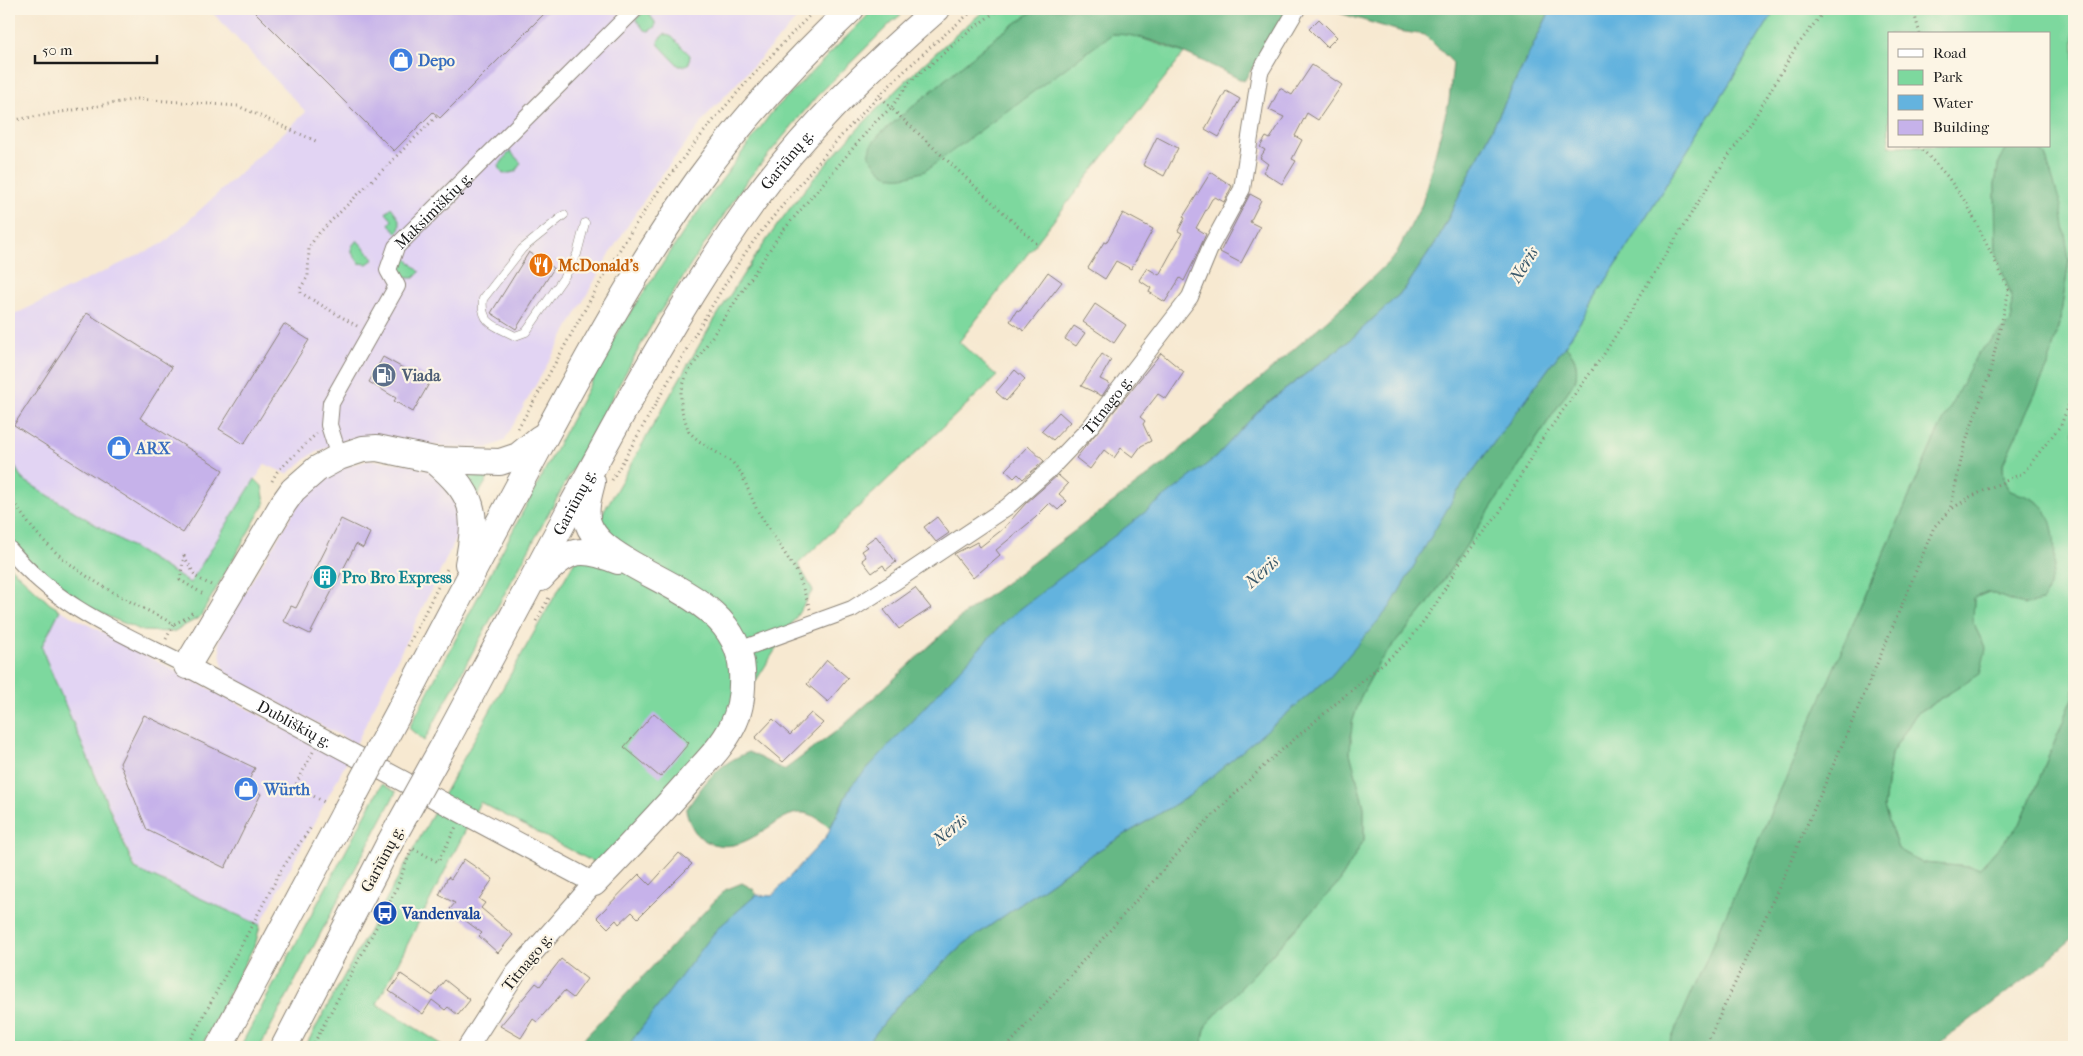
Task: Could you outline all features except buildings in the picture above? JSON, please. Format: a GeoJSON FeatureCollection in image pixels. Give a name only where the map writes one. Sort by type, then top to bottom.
{"type":"FeatureCollection","features":[{"type":"Feature","properties":{"kind":"highway"},"geometry":{"type":"LineString","coordinates":[[219,1047],[333,813],[400,710],[547,432],[634,279],[701,177],[759,104],[802,57],[851,9]]}},
{"type":"Feature","properties":{"kind":"highway","name":"Gariūnų g."},"geometry":{"type":"LineString","coordinates":[[284,1047],[389,844],[673,321],[756,198],[793,151],[842,97],[936,9]]}},
{"type":"Feature","properties":{"kind":"highway"},"geometry":{"type":"LineString","coordinates":[[187,666],[283,504],[293,490],[317,469],[339,457],[363,449],[377,448],[434,460],[500,462],[518,456],[547,432]]}},
{"type":"Feature","properties":{"kind":"highway"},"geometry":{"type":"LineString","coordinates":[[594,883],[724,742],[739,709],[743,677],[739,650],[727,626],[707,608],[642,571],[601,544],[588,521],[588,500],[599,456]]}},
{"type":"Feature","properties":{"kind":"highway"},"geometry":{"type":"LineString","coordinates":[[434,460],[465,489],[473,514],[474,532],[463,589]]}},
{"type":"Feature","properties":{"kind":"highway"},"geometry":{"type":"LineString","coordinates":[[524,597],[559,558],[575,552],[594,553],[642,571]]}},
{"type":"Feature","properties":{"kind":"street","name":"Maksimiškių g."},"geometry":{"type":"LineString","coordinates":[[339,457],[330,425],[331,403],[398,286],[388,270],[396,247],[636,9]]}},
{"type":"Feature","properties":{"kind":"street","name":"Titnago g."},"geometry":{"type":"LineString","coordinates":[[739,650],[852,609],[1007,507],[1070,449],[1147,356],[1190,297],[1211,246],[1238,200],[1244,179],[1255,92],[1260,72],[1297,9]]}},
{"type":"Feature","properties":{"kind":"street","name":"Dubliškių g."},"geometry":{"type":"LineString","coordinates":[[9,550],[28,572],[50,592],[76,610],[187,666],[594,883]]}},
{"type":"Feature","properties":{"kind":"street","name":"Titnago g."},"geometry":{"type":"LineString","coordinates":[[468,1047],[516,972],[594,883]]}},
{"type":"Feature","properties":{"kind":"lane"},"geometry":{"type":"LineString","coordinates":[[564,215],[522,249],[483,299],[481,310],[484,318],[489,322],[515,336],[526,332],[571,268],[577,254],[585,223]]}},
{"type":"Feature","properties":{"kind":"path"},"geometry":{"type":"LineString","coordinates":[[607,488],[682,356],[741,259],[824,154],[879,95],[975,9]]}},
{"type":"Feature","properties":{"kind":"path"},"geometry":{"type":"LineString","coordinates":[[815,622],[798,574],[757,510],[741,473],[733,464],[689,432],[681,408],[681,392],[686,376],[780,234],[877,120],[891,108],[910,82],[999,9]]}},
{"type":"Feature","properties":{"kind":"path"},"geometry":{"type":"LineString","coordinates":[[1007,1047],[1202,826],[1270,760],[1409,641],[1436,604],[1460,562],[1498,515],[1540,442],[1604,354],[1712,180],[1752,122],[1796,47],[1826,9]]}},
{"type":"Feature","properties":{"kind":"path"},"geometry":{"type":"LineString","coordinates":[[1913,9],[1919,32]]}},
{"type":"Feature","properties":{"kind":"path"},"geometry":{"type":"LineString","coordinates":[[879,95],[1037,244]]}},
{"type":"Feature","properties":{"kind":"path"},"geometry":{"type":"LineString","coordinates":[[9,121],[138,99],[238,106],[318,142]]}},
{"type":"Feature","properties":{"kind":"path"},"geometry":{"type":"LineString","coordinates":[[370,334],[302,293],[300,289],[308,276],[309,247],[318,234],[437,116]]}},
{"type":"Feature","properties":{"kind":"path"},"geometry":{"type":"LineString","coordinates":[[1921,148],[1947,176],[1967,204],[2009,290],[1989,376],[1964,447],[1950,510]]}},
{"type":"Feature","properties":{"kind":"path"},"geometry":{"type":"LineString","coordinates":[[1705,1047],[1776,896],[1838,756],[1934,527],[1950,510],[1970,497],[2023,473],[2061,425],[2074,391]]}},
{"type":"Feature","properties":{"kind":"path"},"geometry":{"type":"LineString","coordinates":[[268,488],[277,472],[314,435],[330,425]]}},
{"type":"Feature","properties":{"kind":"path"},"geometry":{"type":"LineString","coordinates":[[9,493],[19,511],[43,541],[76,570],[109,591],[174,624],[186,618],[197,609]]}},
{"type":"Feature","properties":{"kind":"path"},"geometry":{"type":"LineString","coordinates":[[205,595],[180,580],[184,555],[196,577],[211,585]]}},
{"type":"Feature","properties":{"kind":"path"},"geometry":{"type":"LineString","coordinates":[[201,602],[215,577]]}},
{"type":"Feature","properties":{"kind":"path"},"geometry":{"type":"LineString","coordinates":[[533,627],[552,594]]}},
{"type":"Feature","properties":{"kind":"path"},"geometry":{"type":"LineString","coordinates":[[295,786],[328,804],[333,813]]}},
{"type":"Feature","properties":{"kind":"path"},"geometry":{"type":"LineString","coordinates":[[187,1047],[283,867],[316,820]]}},
{"type":"Feature","properties":{"kind":"path"},"geometry":{"type":"LineString","coordinates":[[312,1047],[395,892],[412,848],[438,862],[442,854]]}},
{"type":"Feature","properties":{"kind":"shaded area"},"geometry":{"type":"Polygon","coordinates":[[[209,9],[806,9],[709,113],[654,185],[612,250],[504,441],[487,448],[456,448],[379,438],[348,439],[314,453],[287,474],[265,464],[190,583],[22,479],[9,456],[9,317],[164,243],[306,112],[209,9]]]}},
{"type":"Feature","properties":{"kind":"shaded area"},"geometry":{"type":"Polygon","coordinates":[[[371,460],[409,464],[436,473],[466,518],[356,744],[225,674],[219,640],[226,623],[300,502],[316,484],[346,466],[371,460]]]}},
{"type":"Feature","properties":{"kind":"shaded area"},"geometry":{"type":"Polygon","coordinates":[[[60,610],[347,761],[260,925],[136,869],[45,657],[42,646],[60,610]]]}},
{"type":"Feature","properties":{"kind":"green space"},"geometry":{"type":"Polygon","coordinates":[[[874,9],[908,9],[892,22],[816,97],[745,183],[654,321],[424,741],[409,728],[618,331],[687,227],[772,112],[874,9]]]}},
{"type":"Feature","properties":{"kind":"green space"},"geometry":{"type":"Polygon","coordinates":[[[986,9],[1036,9],[996,37],[880,134],[1092,47],[1112,34],[1129,34],[1184,53],[959,342],[997,376],[798,564],[813,590],[725,730],[597,864],[480,802],[377,1004],[446,1047],[305,1047],[533,635],[724,304],[789,209],[841,147],[926,61],[986,9]]]}},
{"type":"Feature","properties":{"kind":"green space"},"geometry":{"type":"Polygon","coordinates":[[[1036,9],[1290,9],[1244,81],[1162,44],[1128,35],[1112,34],[925,171],[907,176],[893,177],[881,171],[869,156],[872,144],[880,134],[996,37],[1036,9]]]}},
{"type":"Feature","properties":{"kind":"green space"},"geometry":{"type":"Polygon","coordinates":[[[1326,9],[1551,9],[1438,239],[1404,290],[1349,341],[1261,408],[1216,457],[851,786],[830,828],[815,817],[804,813],[783,818],[751,838],[739,843],[727,846],[713,844],[702,839],[692,826],[686,810],[712,775],[728,763],[749,752],[784,770],[842,727],[963,615],[1165,463],[1335,313],[1395,256],[1422,204],[1449,101],[1453,63],[1425,35],[1399,31],[1326,9]]]}},
{"type":"Feature","properties":{"kind":"green space"},"geometry":{"type":"Polygon","coordinates":[[[1776,9],[2074,9],[2074,696],[2020,824],[1980,868],[1923,863],[1898,849],[1884,807],[1891,754],[1916,714],[1949,694],[1986,649],[1973,623],[1974,598],[1989,592],[2023,605],[2038,502],[2010,491],[2004,482],[2003,464],[2048,366],[2060,320],[2069,260],[2045,154],[2036,148],[2050,148],[2050,32],[1888,32],[1888,148],[2007,148],[1999,161],[1995,184],[1996,254],[2012,298],[2011,322],[1998,333],[1937,433],[1668,1047],[1511,1047],[1490,1043],[1468,1047],[1201,1047],[1206,1025],[1340,881],[1364,840],[1364,807],[1350,753],[1352,723],[1361,696],[1379,662],[1427,605],[1576,379],[1577,369],[1575,361],[1565,346],[1776,9]]]}},
{"type":"Feature","properties":{"kind":"green space"},"geometry":{"type":"Polygon","coordinates":[[[646,10],[655,22],[655,27],[649,31],[644,30],[636,19],[646,10]]]}},
{"type":"Feature","properties":{"kind":"green space"},"geometry":{"type":"Polygon","coordinates":[[[664,34],[672,37],[690,55],[689,63],[685,66],[679,66],[659,45],[658,41],[664,34]]]}},
{"type":"Feature","properties":{"kind":"green space"},"geometry":{"type":"Polygon","coordinates":[[[2007,148],[2036,148],[2045,154],[2061,206],[2069,260],[2060,320],[2048,366],[2003,464],[2008,489],[2037,502],[2048,514],[2054,541],[2055,559],[2053,571],[2043,601],[2023,605],[1989,592],[1974,598],[1973,623],[1986,649],[1980,674],[1916,714],[1891,754],[1884,807],[1898,849],[1923,863],[1980,868],[2020,824],[2074,696],[2074,937],[2034,972],[1934,1047],[1668,1047],[1937,433],[1977,354],[2011,322],[2012,298],[1996,254],[1995,184],[1999,161],[2007,148]]]}},
{"type":"Feature","properties":{"kind":"green space"},"geometry":{"type":"Polygon","coordinates":[[[510,151],[521,163],[515,172],[503,174],[498,167],[510,151]]]}},
{"type":"Feature","properties":{"kind":"green space"},"geometry":{"type":"Polygon","coordinates":[[[391,207],[400,223],[397,233],[389,224],[392,220],[386,213],[391,207]]]}},
{"type":"Feature","properties":{"kind":"green space"},"geometry":{"type":"Polygon","coordinates":[[[357,240],[374,259],[367,264],[359,263],[352,253],[352,246],[357,240]]]}},
{"type":"Feature","properties":{"kind":"green space"},"geometry":{"type":"Polygon","coordinates":[[[402,254],[420,272],[414,278],[407,278],[396,270],[402,254]]]}},
{"type":"Feature","properties":{"kind":"green space"},"geometry":{"type":"Polygon","coordinates":[[[1565,346],[1575,361],[1577,369],[1576,379],[1427,605],[1379,662],[1361,696],[1352,723],[1350,753],[1364,807],[1364,840],[1340,881],[1206,1025],[1201,1047],[865,1047],[898,1005],[964,944],[1089,856],[1189,796],[1456,494],[1565,346]]]}},
{"type":"Feature","properties":{"kind":"green space"},"geometry":{"type":"Polygon","coordinates":[[[9,456],[22,479],[190,583],[255,479],[262,486],[265,503],[200,617],[173,632],[143,631],[109,617],[77,600],[50,580],[25,557],[9,534],[9,456]]]}},
{"type":"Feature","properties":{"kind":"green space"},"geometry":{"type":"Polygon","coordinates":[[[465,473],[490,475],[478,495],[465,473]]]}},
{"type":"Feature","properties":{"kind":"green space"},"geometry":{"type":"Polygon","coordinates":[[[9,566],[50,604],[60,610],[42,646],[45,657],[135,869],[260,925],[256,942],[201,1047],[9,1047],[9,566]]]}},
{"type":"Feature","properties":{"kind":"green space"},"geometry":{"type":"Polygon","coordinates":[[[382,784],[396,792],[260,1047],[240,1047],[382,784]]]}},
{"type":"Feature","properties":{"kind":"green space"},"geometry":{"type":"Polygon","coordinates":[[[742,883],[753,889],[756,895],[717,930],[627,1047],[576,1047],[725,890],[742,883]]]}},
{"type":"Feature","properties":{"kind":"water","name":"Neris"},"geometry":{"type":"Polygon","coordinates":[[[1551,9],[1776,9],[1565,346],[1456,494],[1390,607],[1330,677],[1189,796],[1089,856],[964,944],[898,1005],[865,1047],[627,1047],[717,929],[756,895],[772,896],[826,837],[851,786],[1006,620],[1216,457],[1261,408],[1349,341],[1404,290],[1438,239],[1551,9]]]}},
{"type":"Feature","properties":{"kind":"place","name":"Depo"},"geometry":{"type":"Point","coordinates":[401,60]}},
{"type":"Feature","properties":{"kind":"place","name":"McDonald's"},"geometry":{"type":"Point","coordinates":[541,265]}},
{"type":"Feature","properties":{"kind":"place","name":"Viada"},"geometry":{"type":"Point","coordinates":[384,375]}},
{"type":"Feature","properties":{"kind":"place","name":"ARX"},"geometry":{"type":"Point","coordinates":[119,448]}},
{"type":"Feature","properties":{"kind":"place","name":"Pro Bro Express"},"geometry":{"type":"Point","coordinates":[325,577]}},
{"type":"Feature","properties":{"kind":"place","name":"Würth"},"geometry":{"type":"Point","coordinates":[246,789]}},
{"type":"Feature","properties":{"kind":"place","name":"Vandenvala"},"geometry":{"type":"Point","coordinates":[385,913]}}]}
